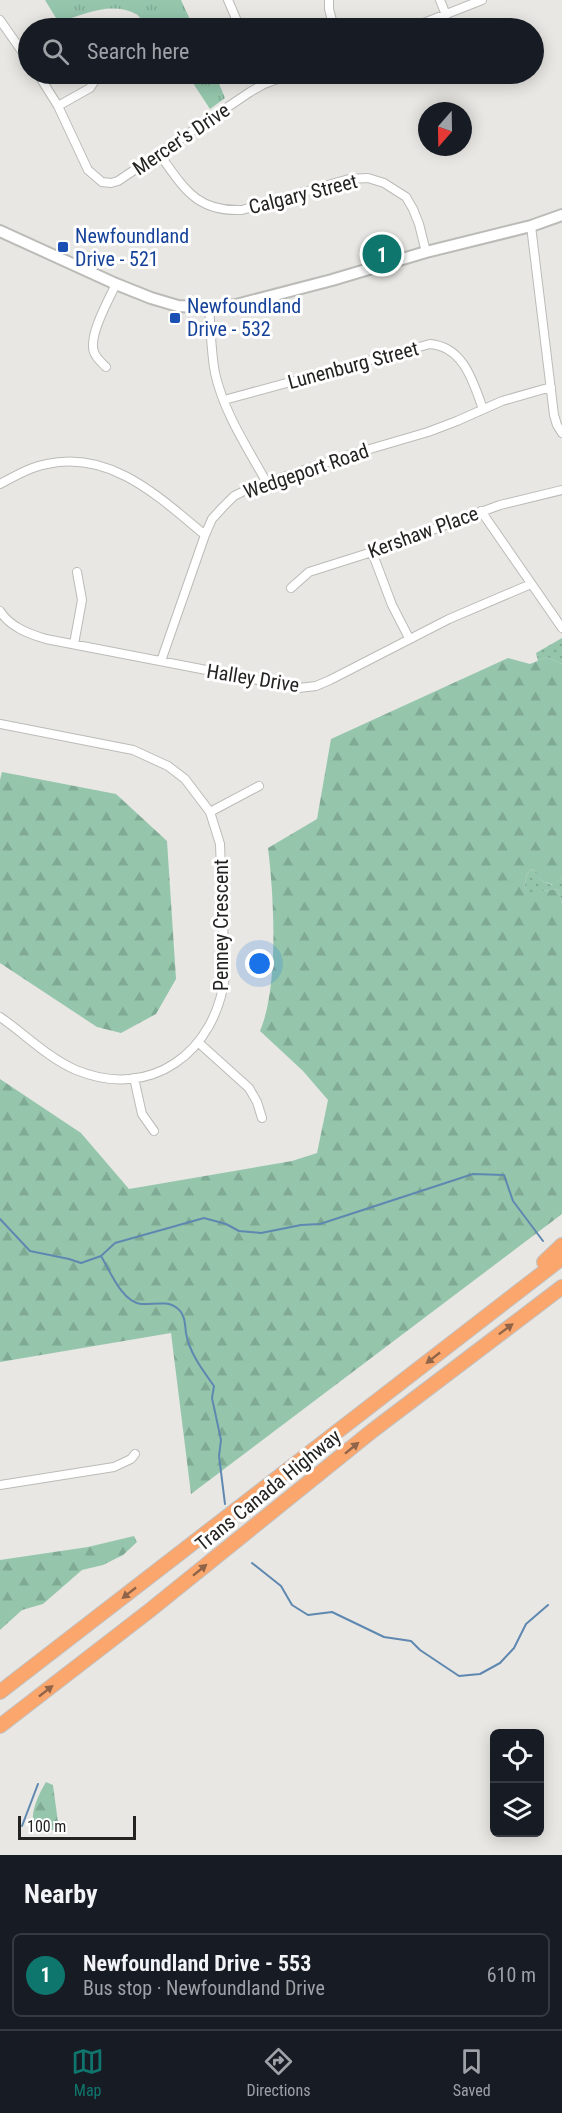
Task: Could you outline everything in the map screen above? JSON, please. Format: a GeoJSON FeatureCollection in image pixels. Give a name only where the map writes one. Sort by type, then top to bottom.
{"type":"FeatureCollection","features":[{"type":"Feature","properties":{"kind":"highway"},"geometry":{"type":"LineString","coordinates":[[474,1326],[562,1245]]}},
{"type":"Feature","properties":{"kind":"highway","name":"Trans Canada Highway"},"geometry":{"type":"LineString","coordinates":[[1,1691],[562,1258]]}},
{"type":"Feature","properties":{"kind":"highway","name":"Trans Canada Highway"},"geometry":{"type":"LineString","coordinates":[[0,1726],[159,1604],[372,1431],[562,1287]]}},
{"type":"Feature","properties":{"kind":"street"},"geometry":{"type":"LineString","coordinates":[[228,0],[236,18]]}},
{"type":"Feature","properties":{"kind":"street"},"geometry":{"type":"LineString","coordinates":[[329,0],[331,18]]}},
{"type":"Feature","properties":{"kind":"street"},"geometry":{"type":"LineString","coordinates":[[440,0],[446,15]]}},
{"type":"Feature","properties":{"kind":"street"},"geometry":{"type":"LineString","coordinates":[[438,18],[482,0]]}},
{"type":"Feature","properties":{"kind":"street"},"geometry":{"type":"LineString","coordinates":[[0,20],[3,32],[18,49]]}},
{"type":"Feature","properties":{"kind":"street"},"geometry":{"type":"LineString","coordinates":[[44,84],[57,106],[90,88],[93,84]]}},
{"type":"Feature","properties":{"kind":"street","name":"Mercer's Drive"},"geometry":{"type":"LineString","coordinates":[[57,106],[88,170],[102,182],[111,183],[118,181],[160,154],[264,84]]}},
{"type":"Feature","properties":{"kind":"street","name":"Calgary Street"},"geometry":{"type":"LineString","coordinates":[[160,154],[181,185],[194,199],[210,207],[226,211],[242,210],[349,179],[368,178],[384,183],[406,197],[413,209],[426,252]]}},
{"type":"Feature","properties":{"kind":"street"},"geometry":{"type":"LineString","coordinates":[[0,231],[116,284],[167,303],[209,308],[236,305],[332,280],[426,252],[531,226],[562,215]]}},
{"type":"Feature","properties":{"kind":"street"},"geometry":{"type":"LineString","coordinates":[[531,226],[542,300],[550,387],[557,425],[562,433]]}},
{"type":"Feature","properties":{"kind":"street"},"geometry":{"type":"LineString","coordinates":[[106,367],[95,355],[92,345],[116,284]]}},
{"type":"Feature","properties":{"kind":"street"},"geometry":{"type":"LineString","coordinates":[[209,308],[215,373],[240,436],[267,483]]}},
{"type":"Feature","properties":{"kind":"street","name":"Lunenburg Street"},"geometry":{"type":"LineString","coordinates":[[224,400],[430,344],[446,347],[461,360],[483,409]]}},
{"type":"Feature","properties":{"kind":"street","name":"Wedgeport Road"},"geometry":{"type":"LineString","coordinates":[[161,661],[212,519],[234,496],[346,456],[428,432],[518,395],[550,387]]}},
{"type":"Feature","properties":{"kind":"street"},"geometry":{"type":"LineString","coordinates":[[0,484],[45,464],[70,461],[94,463],[119,471],[205,535]]}},
{"type":"Feature","properties":{"kind":"street","name":"Kershaw Place"},"geometry":{"type":"LineString","coordinates":[[291,588],[309,572],[372,552],[481,511],[562,490]]}},
{"type":"Feature","properties":{"kind":"street"},"geometry":{"type":"LineString","coordinates":[[481,511],[562,628]]}},
{"type":"Feature","properties":{"kind":"street"},"geometry":{"type":"LineString","coordinates":[[372,552],[392,604],[409,638]]}},
{"type":"Feature","properties":{"kind":"street"},"geometry":{"type":"LineString","coordinates":[[74,644],[82,600],[77,572]]}},
{"type":"Feature","properties":{"kind":"street","name":"Halley Drive"},"geometry":{"type":"LineString","coordinates":[[0,611],[14,626],[29,634],[299,688],[316,686],[330,680],[409,638],[531,584]]}},
{"type":"Feature","properties":{"kind":"street","name":"Penney Crescent"},"geometry":{"type":"LineString","coordinates":[[0,724],[133,750],[152,757],[184,778],[210,812],[220,844],[225,975],[216,1016],[199,1043],[160,1071],[134,1078],[103,1078],[75,1069],[50,1054],[0,1017]]}},
{"type":"Feature","properties":{"kind":"street"},"geometry":{"type":"LineString","coordinates":[[210,812],[259,786]]}},
{"type":"Feature","properties":{"kind":"street"},"geometry":{"type":"LineString","coordinates":[[199,1043],[249,1088],[254,1095],[262,1118]]}},
{"type":"Feature","properties":{"kind":"street"},"geometry":{"type":"LineString","coordinates":[[134,1078],[142,1114],[154,1131]]}},
{"type":"Feature","properties":{"kind":"street"},"geometry":{"type":"LineString","coordinates":[[0,1485],[114,1467],[131,1460],[135,1454]]}},
{"type":"Feature","properties":{"kind":"green space"},"geometry":{"type":"Polygon","coordinates":[[[45,0],[181,0],[189,18],[140,18],[127,10],[107,9],[72,18],[56,18],[45,0]]]}},
{"type":"Feature","properties":{"kind":"green space"},"geometry":{"type":"Polygon","coordinates":[[[194,84],[219,84],[225,98],[210,109],[194,84]]]}},
{"type":"Feature","properties":{"kind":"green space"},"geometry":{"type":"Polygon","coordinates":[[[562,638],[562,664],[547,657],[538,661],[536,653],[562,638]]]}},
{"type":"Feature","properties":{"kind":"green space"},"geometry":{"type":"Polygon","coordinates":[[[547,657],[562,664],[562,878],[553,885],[542,881],[532,869],[527,874],[524,887],[532,894],[558,889],[562,903],[562,1214],[191,1494],[171,1333],[0,1362],[0,1079],[81,1133],[129,1189],[292,1161],[317,1153],[328,1100],[303,1071],[260,1031],[270,991],[272,966],[273,915],[268,848],[317,819],[331,739],[508,658],[530,664],[547,657]]]}},
{"type":"Feature","properties":{"kind":"green space"},"geometry":{"type":"Polygon","coordinates":[[[2,772],[116,794],[167,841],[176,979],[156,1014],[121,1033],[97,1027],[0,963],[0,780],[2,772]]]}},
{"type":"Feature","properties":{"kind":"green space"},"geometry":{"type":"Polygon","coordinates":[[[532,869],[542,881],[552,885],[562,878],[562,903],[558,889],[532,895],[524,887],[527,874],[532,869]]]}},
{"type":"Feature","properties":{"kind":"green space"},"geometry":{"type":"Polygon","coordinates":[[[134,1536],[137,1542],[123,1555],[103,1565],[82,1570],[43,1604],[22,1610],[0,1630],[0,1560],[88,1547],[134,1536]]]}},
{"type":"Feature","properties":{"kind":"green space"},"geometry":{"type":"Polygon","coordinates":[[[46,1782],[53,1785],[59,1830],[36,1830],[34,1825],[33,1812],[46,1782]]]}},
{"type":"Feature","properties":{"kind":"waterway"},"geometry":{"type":"LineString","coordinates":[[0,1219],[30,1251],[81,1263],[101,1256],[115,1243],[204,1218],[226,1224],[239,1231],[261,1233],[301,1225],[320,1224],[473,1174],[504,1175],[513,1201],[543,1241]]}},
{"type":"Feature","properties":{"kind":"waterway"},"geometry":{"type":"LineString","coordinates":[[101,1256],[117,1285],[128,1298],[141,1304],[169,1304],[182,1313],[190,1347],[214,1386],[212,1398],[221,1440],[219,1456],[225,1504]]}},
{"type":"Feature","properties":{"kind":"waterway"},"geometry":{"type":"LineString","coordinates":[[252,1563],[281,1586],[292,1605],[308,1615],[332,1612],[384,1637],[411,1641],[420,1650],[459,1676],[480,1674],[500,1663],[514,1648],[526,1624],[548,1605]]}},
{"type":"Feature","properties":{"kind":"waterway"},"geometry":{"type":"LineString","coordinates":[[22,1826],[38,1784]]}},
{"type":"Feature","properties":{"kind":"place","name":"Newfoundland Drive - 521"},"geometry":{"type":"Point","coordinates":[63,247]}},
{"type":"Feature","properties":{"kind":"place","name":"Newfoundland Drive - 553"},"geometry":{"type":"Point","coordinates":[382,254]}},
{"type":"Feature","properties":{"kind":"place","name":"Newfoundland Drive - 532"},"geometry":{"type":"Point","coordinates":[175,318]}}]}
